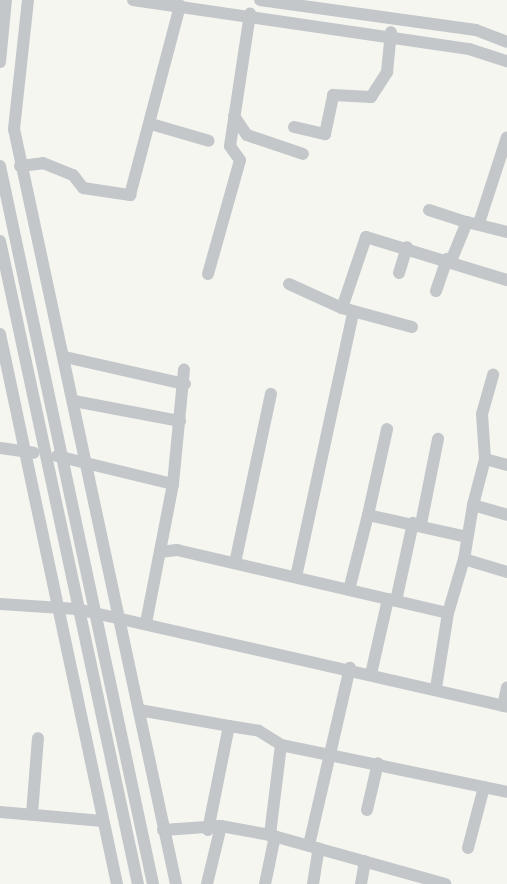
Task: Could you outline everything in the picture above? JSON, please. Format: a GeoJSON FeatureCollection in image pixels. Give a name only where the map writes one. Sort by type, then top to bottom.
{"type":"FeatureCollection","features":[{"type":"Feature","properties":{"kind":"street"},"geometry":{"type":"LineString","coordinates":[[0,62],[6,0]]}},
{"type":"Feature","properties":{"kind":"street"},"geometry":{"type":"LineString","coordinates":[[28,0],[14,129],[20,166],[65,357],[176,884]]}},
{"type":"Feature","properties":{"kind":"street"},"geometry":{"type":"LineString","coordinates":[[133,0],[253,15],[390,37],[507,61]]}},
{"type":"Feature","properties":{"kind":"street"},"geometry":{"type":"LineString","coordinates":[[208,274],[240,160],[230,146],[253,15],[259,0],[476,30],[507,42]]}},
{"type":"Feature","properties":{"kind":"street"},"geometry":{"type":"LineString","coordinates":[[20,166],[43,163],[73,175],[83,188],[130,195],[151,124],[180,6]]}},
{"type":"Feature","properties":{"kind":"street"},"geometry":{"type":"LineString","coordinates":[[294,127],[325,134],[333,95],[371,97],[387,72],[393,19]]}},
{"type":"Feature","properties":{"kind":"street"},"geometry":{"type":"LineString","coordinates":[[234,117],[247,135],[303,154]]}},
{"type":"Feature","properties":{"kind":"street"},"geometry":{"type":"LineString","coordinates":[[151,124],[208,141]]}},
{"type":"Feature","properties":{"kind":"street"},"geometry":{"type":"LineString","coordinates":[[436,291],[449,260],[473,222],[507,137]]}},
{"type":"Feature","properties":{"kind":"street"},"geometry":{"type":"LineString","coordinates":[[0,166],[98,613],[153,884]]}},
{"type":"Feature","properties":{"kind":"street"},"geometry":{"type":"LineString","coordinates":[[429,210],[507,232]]}},
{"type":"Feature","properties":{"kind":"street"},"geometry":{"type":"LineString","coordinates":[[296,578],[348,310],[366,237],[407,247],[507,280]]}},
{"type":"Feature","properties":{"kind":"street"},"geometry":{"type":"LineString","coordinates":[[0,241],[47,454],[77,609],[138,884]]}},
{"type":"Feature","properties":{"kind":"street"},"geometry":{"type":"LineString","coordinates":[[399,273],[407,247]]}},
{"type":"Feature","properties":{"kind":"street"},"geometry":{"type":"LineString","coordinates":[[289,284],[348,310],[412,327]]}},
{"type":"Feature","properties":{"kind":"street"},"geometry":{"type":"LineString","coordinates":[[0,334],[29,452],[117,884]]}},
{"type":"Feature","properties":{"kind":"street"},"geometry":{"type":"LineString","coordinates":[[65,357],[185,384]]}},
{"type":"Feature","properties":{"kind":"street"},"geometry":{"type":"LineString","coordinates":[[146,623],[173,484],[185,384],[184,370]]}},
{"type":"Feature","properties":{"kind":"street"},"geometry":{"type":"LineString","coordinates":[[436,688],[448,613],[464,559],[473,505],[485,459],[482,414],[493,375]]}},
{"type":"Feature","properties":{"kind":"street"},"geometry":{"type":"LineString","coordinates":[[235,563],[272,394]]}},
{"type":"Feature","properties":{"kind":"street"},"geometry":{"type":"LineString","coordinates":[[74,401],[180,421]]}},
{"type":"Feature","properties":{"kind":"street"},"geometry":{"type":"LineString","coordinates":[[350,590],[387,429]]}},
{"type":"Feature","properties":{"kind":"street"},"geometry":{"type":"LineString","coordinates":[[371,674],[417,524],[438,439]]}},
{"type":"Feature","properties":{"kind":"street"},"geometry":{"type":"LineString","coordinates":[[0,448],[64,457],[173,484]]}},
{"type":"Feature","properties":{"kind":"street"},"geometry":{"type":"LineString","coordinates":[[485,459],[507,465]]}},
{"type":"Feature","properties":{"kind":"street"},"geometry":{"type":"LineString","coordinates":[[473,505],[507,515]]}},
{"type":"Feature","properties":{"kind":"street"},"geometry":{"type":"LineString","coordinates":[[368,515],[417,524],[467,537]]}},
{"type":"Feature","properties":{"kind":"street"},"geometry":{"type":"LineString","coordinates":[[160,552],[235,563],[448,613]]}},
{"type":"Feature","properties":{"kind":"street"},"geometry":{"type":"LineString","coordinates":[[464,559],[507,572]]}},
{"type":"Feature","properties":{"kind":"street"},"geometry":{"type":"LineString","coordinates":[[0,604],[59,606],[98,613],[350,668],[505,706],[507,687]]}},
{"type":"Feature","properties":{"kind":"street"},"geometry":{"type":"LineString","coordinates":[[313,884],[314,847],[330,754],[350,668]]}},
{"type":"Feature","properties":{"kind":"street"},"geometry":{"type":"LineString","coordinates":[[140,710],[259,731],[281,745],[378,763],[507,792]]}},
{"type":"Feature","properties":{"kind":"street"},"geometry":{"type":"LineString","coordinates":[[208,830],[229,726]]}},
{"type":"Feature","properties":{"kind":"street"},"geometry":{"type":"LineString","coordinates":[[32,814],[38,738]]}},
{"type":"Feature","properties":{"kind":"street"},"geometry":{"type":"LineString","coordinates":[[265,884],[281,745]]}},
{"type":"Feature","properties":{"kind":"street"},"geometry":{"type":"LineString","coordinates":[[367,810],[378,763]]}},
{"type":"Feature","properties":{"kind":"street"},"geometry":{"type":"LineString","coordinates":[[468,848],[484,787]]}},
{"type":"Feature","properties":{"kind":"street"},"geometry":{"type":"LineString","coordinates":[[0,812],[103,821]]}},
{"type":"Feature","properties":{"kind":"street"},"geometry":{"type":"LineString","coordinates":[[163,830],[208,830],[221,826],[272,835],[365,861],[404,878],[445,884]]}},
{"type":"Feature","properties":{"kind":"street"},"geometry":{"type":"LineString","coordinates":[[207,884],[221,826]]}},
{"type":"Feature","properties":{"kind":"street"},"geometry":{"type":"LineString","coordinates":[[361,884],[365,861]]}}]}
